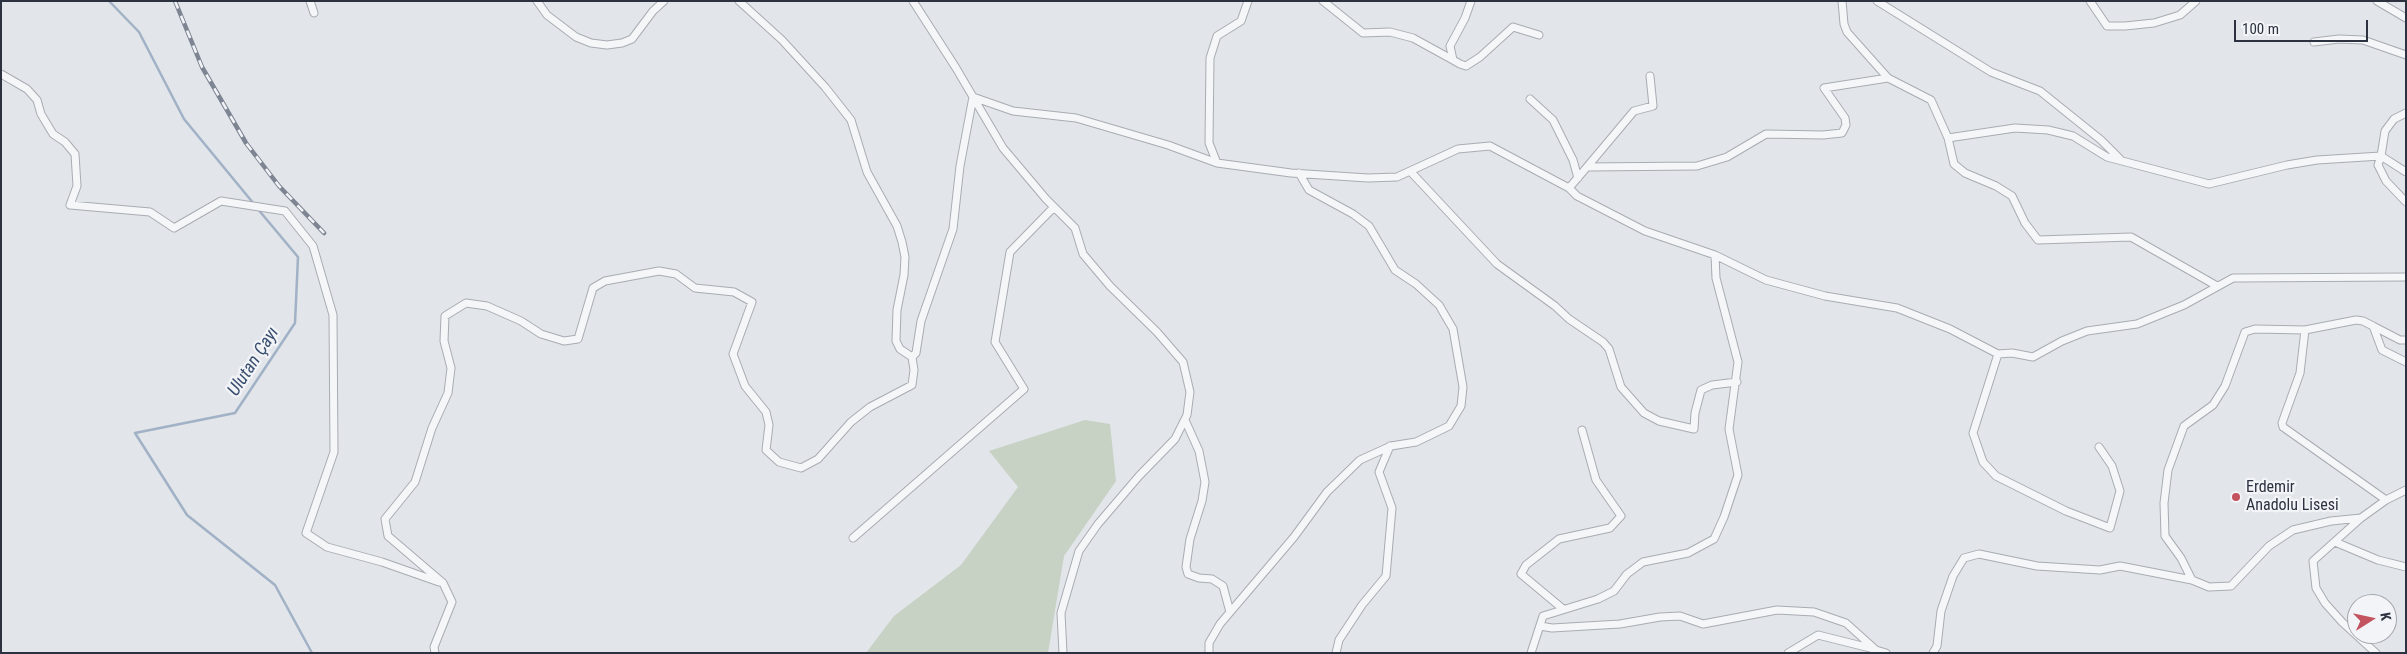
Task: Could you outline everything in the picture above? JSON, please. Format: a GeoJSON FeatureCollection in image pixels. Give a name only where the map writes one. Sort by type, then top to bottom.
{"type":"FeatureCollection","features":[{"type":"Feature","properties":{"kind":"street"},"geometry":{"type":"LineString","coordinates":[[310,1],[314,13]]}},
{"type":"Feature","properties":{"kind":"street"},"geometry":{"type":"LineString","coordinates":[[537,1],[547,15],[576,37],[591,43],[607,46],[622,44],[632,39],[653,11],[664,1]]}},
{"type":"Feature","properties":{"kind":"street"},"geometry":{"type":"LineString","coordinates":[[435,653],[436,640],[452,602],[443,583],[388,536],[385,519],[415,482],[432,428],[448,394],[451,368],[444,341],[445,316],[466,303],[488,306],[541,334],[564,341],[578,339],[592,288],[606,281],[659,272],[676,274],[695,288],[734,292],[752,302],[733,354],[745,386],[766,412],[769,426],[766,450],[779,462],[801,468],[818,459],[851,422],[863,412],[912,385],[914,370],[912,357],[900,349],[896,341],[897,310],[904,275],[905,257],[902,242],[897,226],[867,172],[851,120],[825,87],[782,40],[739,1]]}},
{"type":"Feature","properties":{"kind":"street"},"geometry":{"type":"LineString","coordinates":[[913,1],[1003,148],[1054,207],[1075,228],[1083,254],[1110,286],[1157,332],[1183,362],[1190,392],[1184,420],[1175,439],[1139,476],[1098,524],[1079,551],[1061,613],[1064,653]]}},
{"type":"Feature","properties":{"kind":"street"},"geometry":{"type":"LineString","coordinates":[[1217,163],[1209,143],[1210,58],[1217,36],[1240,21],[1248,1]]}},
{"type":"Feature","properties":{"kind":"street"},"geometry":{"type":"LineString","coordinates":[[1323,1],[1362,33],[1390,32],[1414,38],[1466,66],[1480,57],[1513,27],[1539,36]]}},
{"type":"Feature","properties":{"kind":"street"},"geometry":{"type":"LineString","coordinates":[[1453,60],[1450,46],[1465,18],[1471,1]]}},
{"type":"Feature","properties":{"kind":"street"},"geometry":{"type":"LineString","coordinates":[[1842,1],[1844,24],[1847,32],[1888,78],[1931,100],[1948,138],[1954,164],[1964,172],[1996,186],[2012,196],[2025,223],[2038,240],[2131,237],[2217,286]]}},
{"type":"Feature","properties":{"kind":"street"},"geometry":{"type":"LineString","coordinates":[[1877,1],[1991,72],[2040,91],[2101,140],[2120,159]]}},
{"type":"Feature","properties":{"kind":"street"},"geometry":{"type":"LineString","coordinates":[[2090,1],[2107,26],[2125,26],[2154,23],[2180,15],[2196,1]]}},
{"type":"Feature","properties":{"kind":"street"},"geometry":{"type":"LineString","coordinates":[[2379,2],[2406,18]]}},
{"type":"Feature","properties":{"kind":"street"},"geometry":{"type":"LineString","coordinates":[[2314,42],[2339,39],[2363,40],[2406,55]]}},
{"type":"Feature","properties":{"kind":"street"},"geometry":{"type":"LineString","coordinates":[[1,74],[28,88],[37,100],[41,114],[53,134],[65,142],[75,154],[77,186],[70,204],[150,212],[174,228],[221,200],[285,211],[313,246],[333,315],[334,452],[306,532],[327,547],[382,562],[443,583]]}},
{"type":"Feature","properties":{"kind":"street"},"geometry":{"type":"LineString","coordinates":[[1569,188],[1634,111],[1653,106],[1650,76]]}},
{"type":"Feature","properties":{"kind":"street"},"geometry":{"type":"LineString","coordinates":[[1587,167],[1697,166],[1727,157],[1766,134],[1823,135],[1842,133],[1846,125],[1845,118],[1824,88],[1888,78]]}},
{"type":"Feature","properties":{"kind":"street"},"geometry":{"type":"LineString","coordinates":[[912,357],[916,353],[921,321],[953,228],[960,166],[973,97]]}},
{"type":"Feature","properties":{"kind":"street"},"geometry":{"type":"LineString","coordinates":[[973,97],[1013,111],[1076,118],[1168,145],[1217,163],[1299,173],[1368,178],[1397,177],[1458,149],[1490,146],[1569,188],[1576,196],[1645,231],[1715,255],[1766,280],[1825,296],[1897,308],[1950,329],[1983,348],[1998,354],[2012,353],[2033,357],[2087,331],[2137,324],[2184,305],[2233,278],[2406,277]]}},
{"type":"Feature","properties":{"kind":"street"},"geometry":{"type":"LineString","coordinates":[[1530,99],[1553,120],[1573,160],[1578,178]]}},
{"type":"Feature","properties":{"kind":"street"},"geometry":{"type":"LineString","coordinates":[[2406,113],[2394,119],[2385,131],[2378,165],[2386,181],[2406,202]]}},
{"type":"Feature","properties":{"kind":"street"},"geometry":{"type":"LineString","coordinates":[[1948,138],[2015,128],[2048,130],[2073,136],[2107,157],[2209,184],[2297,163],[2381,156],[2406,172]]}},
{"type":"Feature","properties":{"kind":"street"},"geometry":{"type":"LineString","coordinates":[[1410,171],[1498,264],[1555,306],[1569,319],[1603,342],[1609,349],[1621,387],[1644,413],[1659,421],[1694,429],[1700,390],[1712,385],[1737,382]]}},
{"type":"Feature","properties":{"kind":"street"},"geometry":{"type":"LineString","coordinates":[[1208,653],[1210,643],[1230,612],[1294,537],[1327,492],[1360,460],[1390,446],[1416,442],[1449,426],[1461,406],[1462,387],[1453,329],[1439,305],[1416,284],[1395,270],[1369,226],[1353,214],[1309,190],[1299,173]]}},
{"type":"Feature","properties":{"kind":"street"},"geometry":{"type":"LineString","coordinates":[[853,538],[1024,389],[995,342],[1010,252],[1054,207]]}},
{"type":"Feature","properties":{"kind":"street"},"geometry":{"type":"LineString","coordinates":[[1532,653],[1543,616],[1598,599],[1614,590],[1627,574],[1643,562],[1688,553],[1714,539],[1724,517],[1738,475],[1729,429],[1737,382],[1738,362],[1716,278],[1715,255]]}},
{"type":"Feature","properties":{"kind":"street"},"geometry":{"type":"LineString","coordinates":[[2192,580],[2182,558],[2165,536],[2164,503],[2168,470],[2184,426],[2213,405],[2225,386],[2245,332],[2254,329],[2304,330],[2356,320],[2373,326],[2400,340],[2406,340]]}},
{"type":"Feature","properties":{"kind":"street"},"geometry":{"type":"LineString","coordinates":[[2373,326],[2382,350],[2406,362]]}},
{"type":"Feature","properties":{"kind":"street"},"geometry":{"type":"LineString","coordinates":[[2304,330],[2300,373],[2282,423],[2283,427],[2386,500]]}},
{"type":"Feature","properties":{"kind":"street"},"geometry":{"type":"LineString","coordinates":[[1998,354],[1972,433],[1983,462],[1996,476],[2066,511],[2110,528],[2120,491],[2112,466],[2099,447]]}},
{"type":"Feature","properties":{"kind":"street"},"geometry":{"type":"LineString","coordinates":[[1184,420],[1199,451],[1205,482],[1202,501],[1190,539],[1186,567],[1188,574],[1199,578],[1212,579],[1223,586],[1230,612]]}},
{"type":"Feature","properties":{"kind":"street"},"geometry":{"type":"LineString","coordinates":[[1563,609],[1521,574],[1526,565],[1559,539],[1610,528],[1621,516],[1596,480],[1582,430]]}},
{"type":"Feature","properties":{"kind":"street"},"geometry":{"type":"LineString","coordinates":[[1336,653],[1339,640],[1362,605],[1386,576],[1392,508],[1380,472],[1390,446]]}},
{"type":"Feature","properties":{"kind":"street"},"geometry":{"type":"LineString","coordinates":[[2376,653],[2342,622],[2325,603],[2316,588],[2313,561],[2361,518],[2386,500],[2406,490]]}},
{"type":"Feature","properties":{"kind":"street"},"geometry":{"type":"LineString","coordinates":[[1933,653],[1937,646],[1941,610],[1953,576],[1964,558],[1979,554],[2037,566],[2100,570],[2120,566],[2192,580],[2209,587],[2231,586],[2269,546],[2294,530],[2331,521],[2361,518]]}},
{"type":"Feature","properties":{"kind":"street"},"geometry":{"type":"LineString","coordinates":[[2335,542],[2378,560],[2406,566]]}},
{"type":"Feature","properties":{"kind":"street"},"geometry":{"type":"LineString","coordinates":[[1540,626],[1552,628],[1620,624],[1660,617],[1680,616],[1704,624],[1777,610],[1814,612],[1846,623],[1876,650]]}},
{"type":"Feature","properties":{"kind":"street"},"geometry":{"type":"LineString","coordinates":[[1788,653],[1818,635],[1886,653]]}},
{"type":"Feature","properties":{"kind":"green space"},"geometry":{"type":"Polygon","coordinates":[[[1085,420],[1110,424],[1116,481],[1064,556],[1048,653],[866,653],[894,616],[961,565],[1018,487],[989,451],[1085,420]]]}},
{"type":"Feature","properties":{"kind":"waterway","name":"Ulutan Çayı"},"geometry":{"type":"LineString","coordinates":[[109,1],[139,32],[184,119],[254,204]]}},
{"type":"Feature","properties":{"kind":"waterway","name":"Ulutan Çayı"},"geometry":{"type":"LineString","coordinates":[[257,208],[298,257],[295,323],[235,413],[135,433],[187,515],[275,585],[312,653]]}},
{"type":"Feature","properties":{"kind":"railway"},"geometry":{"type":"LineString","coordinates":[[175,1],[202,67],[246,143],[279,186],[324,233]]}},
{"type":"Feature","properties":{"kind":"place","name":"Erdemir Anadolu Lisesi"},"geometry":{"type":"Point","coordinates":[2236,497]}}]}
